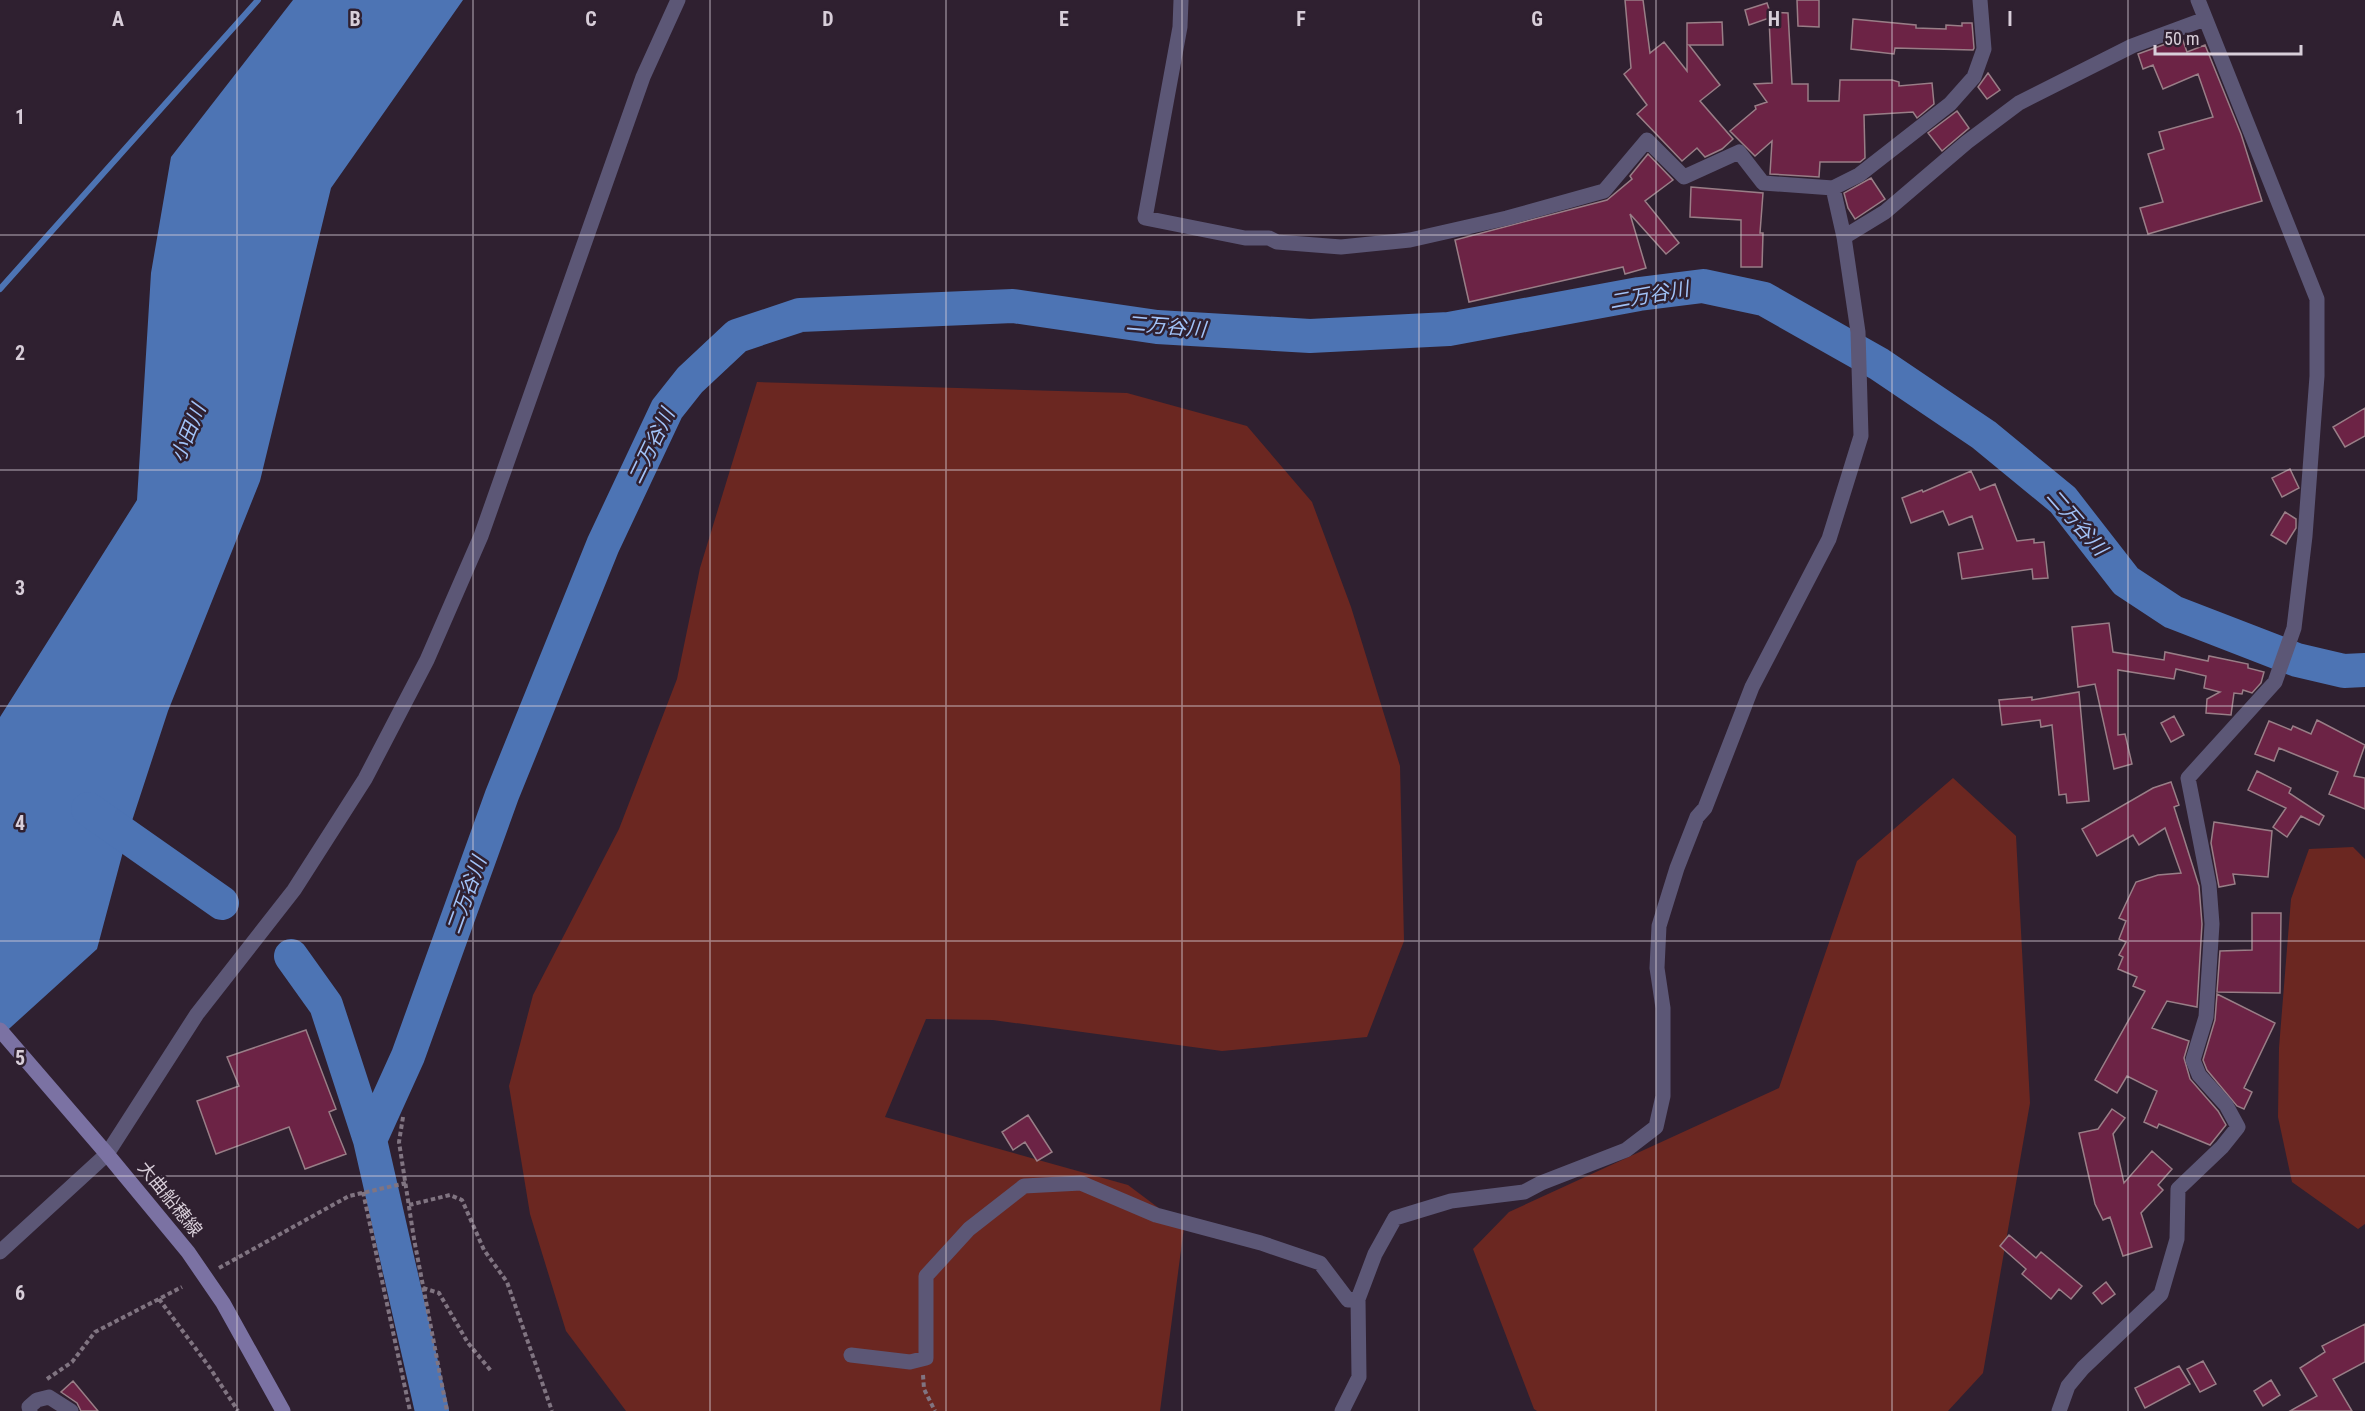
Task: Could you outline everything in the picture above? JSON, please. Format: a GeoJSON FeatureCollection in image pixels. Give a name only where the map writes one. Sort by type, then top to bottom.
{"type":"FeatureCollection","features":[{"type":"Feature","properties":{"kind":"main road","name":"大曲船穂線"},"geometry":{"type":"LineString","coordinates":[[0,1030],[188,1252],[223,1304],[283,1411]]}},
{"type":"Feature","properties":{"kind":"street"},"geometry":{"type":"LineString","coordinates":[[0,1252],[107,1154],[197,1014],[294,890],[365,779],[427,660],[481,536],[643,77],[678,0]]}},
{"type":"Feature","properties":{"kind":"street"},"geometry":{"type":"LineString","coordinates":[[1180,0],[1180,27],[1145,218],[1245,238],[1269,238],[1278,242],[1341,247],[1410,240],[1507,218],[1604,191],[1647,140],[1684,177],[1739,152],[1763,183],[1833,188],[1859,175],[1950,104],[1974,77],[1984,49],[1980,0]]}},
{"type":"Feature","properties":{"kind":"street"},"geometry":{"type":"LineString","coordinates":[[2059,1411],[2068,1386],[2083,1368],[2161,1294],[2177,1239],[2178,1189],[2222,1147],[2238,1127],[2226,1105],[2199,1075],[2193,1060],[2206,1017],[2212,924],[2209,885],[2188,778],[2275,682],[2294,628],[2306,536],[2317,376],[2317,299],[2198,0]]}},
{"type":"Feature","properties":{"kind":"street"},"geometry":{"type":"LineString","coordinates":[[1844,237],[1885,212],[1967,142],[2019,103],[2132,46],[2205,19]]}},
{"type":"Feature","properties":{"kind":"street"},"geometry":{"type":"LineString","coordinates":[[1342,1411],[1359,1377],[1358,1299],[1375,1254],[1395,1218],[1451,1202],[1524,1192],[1541,1183],[1626,1150],[1656,1127],[1663,1096],[1663,1008],[1657,968],[1659,926],[1677,868],[1697,817],[1705,808],[1752,687],[1829,540],[1861,436],[1861,370],[1858,332],[1844,237],[1833,188]]}},
{"type":"Feature","properties":{"kind":"street"},"geometry":{"type":"LineString","coordinates":[[851,1355],[910,1362],[926,1358],[926,1276],[969,1229],[1024,1186],[1081,1183],[1156,1215],[1261,1243],[1300,1256],[1320,1263],[1348,1300],[1358,1299]]}},
{"type":"Feature","properties":{"kind":"street"},"geometry":{"type":"LineString","coordinates":[[30,1411],[29,1407],[37,1400],[49,1396],[71,1411]]}},
{"type":"Feature","properties":{"kind":"path"},"geometry":{"type":"LineString","coordinates":[[403,1117],[399,1142],[423,1288],[447,1411]]}},
{"type":"Feature","properties":{"kind":"path"},"geometry":{"type":"LineString","coordinates":[[218,1268],[349,1196],[406,1183]]}},
{"type":"Feature","properties":{"kind":"path"},"geometry":{"type":"LineString","coordinates":[[366,1192],[410,1411]]}},
{"type":"Feature","properties":{"kind":"path"},"geometry":{"type":"LineString","coordinates":[[409,1205],[450,1195],[462,1200],[484,1250],[507,1282],[552,1411]]}},
{"type":"Feature","properties":{"kind":"path"},"geometry":{"type":"LineString","coordinates":[[43,1382],[72,1362],[95,1332],[182,1287]]}},
{"type":"Feature","properties":{"kind":"path"},"geometry":{"type":"LineString","coordinates":[[423,1288],[439,1293],[468,1343],[492,1372]]}},
{"type":"Feature","properties":{"kind":"path"},"geometry":{"type":"LineString","coordinates":[[159,1299],[210,1368],[238,1411]]}},
{"type":"Feature","properties":{"kind":"path"},"geometry":{"type":"LineString","coordinates":[[926,1358],[924,1389],[935,1411]]}},
{"type":"Feature","properties":{"kind":"shaded area"},"geometry":{"type":"Polygon","coordinates":[[[757,382],[1127,393],[1247,426],[1312,502],[1351,607],[1400,766],[1404,941],[1367,1037],[1222,1051],[993,1020],[926,1019],[885,1117],[1128,1185],[1184,1227],[1160,1411],[626,1411],[566,1331],[530,1214],[509,1086],[533,995],[619,829],[677,679],[700,568],[757,382]]]}},
{"type":"Feature","properties":{"kind":"shaded area"},"geometry":{"type":"Polygon","coordinates":[[[1953,778],[2016,836],[2030,1103],[1983,1373],[1948,1411],[1537,1411],[1534,1409],[1473,1249],[1509,1212],[1779,1088],[1857,861],[1953,778]]]}},
{"type":"Feature","properties":{"kind":"shaded area"},"geometry":{"type":"Polygon","coordinates":[[[2353,847],[2365,859],[2365,1224],[2358,1229],[2292,1182],[2278,1117],[2279,1048],[2291,899],[2309,849],[2353,847]]]}},
{"type":"Feature","properties":{"kind":"water","name":"小田川"},"geometry":{"type":"Polygon","coordinates":[[[293,0],[463,0],[331,188],[260,481],[168,711],[128,833],[97,949],[0,1037],[0,717],[137,500],[151,273],[171,157],[293,0]]]}},
{"type":"Feature","properties":{"kind":"building"},"geometry":{"type":"Polygon","coordinates":[[[1625,0],[1643,0],[1650,53],[1664,42],[1687,71],[1687,23],[1722,22],[1723,45],[1689,45],[1720,85],[1700,101],[1733,139],[1722,149],[1705,157],[1697,148],[1682,161],[1637,114],[1647,105],[1624,74],[1631,68],[1625,0]]]}},
{"type":"Feature","properties":{"kind":"building"},"geometry":{"type":"Polygon","coordinates":[[[1797,0],[1819,0],[1819,27],[1798,26],[1797,0]]]}},
{"type":"Feature","properties":{"kind":"building"},"geometry":{"type":"Polygon","coordinates":[[[1767,3],[1770,12],[1788,13],[1792,84],[1808,84],[1808,101],[1839,101],[1840,80],[1892,80],[1899,82],[1899,86],[1932,83],[1934,104],[1917,118],[1913,112],[1864,115],[1865,158],[1860,162],[1820,162],[1819,177],[1770,174],[1772,141],[1755,156],[1730,131],[1756,109],[1755,106],[1767,102],[1754,84],[1772,83],[1769,18],[1749,25],[1745,10],[1767,3]]]}},
{"type":"Feature","properties":{"kind":"building"},"geometry":{"type":"Polygon","coordinates":[[[1853,19],[1916,25],[1916,28],[1946,29],[1946,25],[1962,26],[1962,23],[1972,23],[1974,48],[1973,50],[1895,48],[1894,54],[1851,49],[1853,19]]]}},
{"type":"Feature","properties":{"kind":"building"},"geometry":{"type":"Polygon","coordinates":[[[2182,38],[2187,52],[2205,45],[2241,134],[2262,201],[2148,234],[2140,208],[2163,202],[2148,154],[2164,149],[2159,132],[2213,117],[2198,74],[2163,89],[2153,65],[2143,69],[2138,54],[2182,38]]]}},
{"type":"Feature","properties":{"kind":"building"},"geometry":{"type":"Polygon","coordinates":[[[1988,73],[2000,90],[1987,99],[1978,87],[1988,73]]]}},
{"type":"Feature","properties":{"kind":"building"},"geometry":{"type":"Polygon","coordinates":[[[1957,111],[1969,128],[1942,151],[1928,133],[1957,111]]]}},
{"type":"Feature","properties":{"kind":"building"},"geometry":{"type":"Polygon","coordinates":[[[1648,154],[1673,180],[1645,201],[1679,243],[1666,254],[1630,214],[1646,268],[1625,274],[1623,267],[1469,302],[1455,240],[1607,200],[1632,179],[1630,176],[1648,154]]]}},
{"type":"Feature","properties":{"kind":"building"},"geometry":{"type":"Polygon","coordinates":[[[1871,178],[1885,199],[1855,219],[1848,208],[1844,193],[1871,178]]]}},
{"type":"Feature","properties":{"kind":"building"},"geometry":{"type":"Polygon","coordinates":[[[1691,187],[1763,193],[1760,233],[1763,233],[1762,267],[1741,267],[1741,220],[1690,217],[1691,187]]]}},
{"type":"Feature","properties":{"kind":"building"},"geometry":{"type":"Polygon","coordinates":[[[2365,408],[2365,436],[2345,447],[2333,427],[2365,408]]]}},
{"type":"Feature","properties":{"kind":"building"},"geometry":{"type":"Polygon","coordinates":[[[2290,469],[2299,488],[2282,497],[2272,478],[2290,469]]]}},
{"type":"Feature","properties":{"kind":"building"},"geometry":{"type":"Polygon","coordinates":[[[1971,471],[1980,490],[1995,484],[2017,541],[2034,539],[2034,543],[2044,542],[2048,578],[2033,579],[2032,569],[1962,579],[1958,553],[1983,549],[1972,516],[1949,525],[1943,511],[1911,523],[1902,498],[1922,490],[1923,492],[1971,471]]]}},
{"type":"Feature","properties":{"kind":"building"},"geometry":{"type":"Polygon","coordinates":[[[2285,512],[2296,519],[2296,528],[2286,544],[2271,535],[2285,512]]]}},
{"type":"Feature","properties":{"kind":"building"},"geometry":{"type":"Polygon","coordinates":[[[2109,623],[2113,652],[2164,660],[2165,652],[2208,661],[2209,656],[2248,664],[2248,668],[2264,672],[2261,683],[2252,693],[2243,690],[2242,694],[2234,693],[2231,715],[2206,713],[2207,699],[2220,692],[2204,688],[2206,676],[2176,669],[2174,679],[2118,670],[2118,735],[2125,734],[2132,764],[2114,769],[2095,684],[2078,687],[2072,627],[2109,623]]]}},
{"type":"Feature","properties":{"kind":"building"},"geometry":{"type":"Polygon","coordinates":[[[2079,692],[2089,801],[2067,803],[2066,794],[2059,795],[2052,725],[2041,727],[2040,720],[2002,725],[1999,700],[2032,697],[2032,700],[2079,692]]]}},
{"type":"Feature","properties":{"kind":"building"},"geometry":{"type":"Polygon","coordinates":[[[2174,716],[2184,735],[2171,742],[2161,723],[2174,716]]]}},
{"type":"Feature","properties":{"kind":"building"},"geometry":{"type":"Polygon","coordinates":[[[2317,720],[2365,745],[2354,776],[2365,778],[2365,809],[2329,794],[2338,772],[2279,748],[2274,761],[2255,754],[2269,721],[2291,730],[2293,726],[2311,734],[2317,720]]]}},
{"type":"Feature","properties":{"kind":"building"},"geometry":{"type":"Polygon","coordinates":[[[2257,771],[2291,788],[2289,793],[2324,816],[2319,825],[2301,816],[2287,837],[2273,827],[2286,808],[2248,790],[2257,771]]]}},
{"type":"Feature","properties":{"kind":"building"},"geometry":{"type":"Polygon","coordinates":[[[2171,782],[2179,805],[2174,807],[2199,886],[2202,924],[2197,1007],[2167,1001],[2152,1028],[2189,1041],[2184,1058],[2190,1079],[2218,1111],[2226,1125],[2210,1145],[2159,1124],[2157,1128],[2144,1122],[2157,1091],[2127,1076],[2117,1093],[2095,1080],[2145,991],[2133,986],[2137,977],[2118,969],[2123,957],[2119,955],[2126,942],[2119,939],[2126,921],[2119,918],[2136,882],[2158,875],[2181,873],[2165,828],[2139,845],[2133,835],[2097,856],[2082,829],[2153,788],[2171,782]]]}},
{"type":"Feature","properties":{"kind":"building"},"geometry":{"type":"Polygon","coordinates":[[[2214,822],[2272,831],[2268,877],[2233,874],[2235,884],[2219,887],[2211,843],[2214,822]]]}},
{"type":"Feature","properties":{"kind":"building"},"geometry":{"type":"Polygon","coordinates":[[[2252,913],[2281,913],[2280,993],[2217,992],[2220,951],[2252,950],[2252,913]]]}},
{"type":"Feature","properties":{"kind":"building"},"geometry":{"type":"Polygon","coordinates":[[[2217,994],[2275,1023],[2244,1088],[2252,1092],[2244,1109],[2237,1106],[2207,1070],[2203,1060],[2215,1020],[2217,994]]]}},
{"type":"Feature","properties":{"kind":"building"},"geometry":{"type":"Polygon","coordinates":[[[306,1030],[336,1109],[329,1112],[346,1154],[305,1169],[289,1127],[216,1154],[197,1101],[239,1086],[227,1057],[306,1030]]]}},
{"type":"Feature","properties":{"kind":"building"},"geometry":{"type":"Polygon","coordinates":[[[2112,1109],[2125,1118],[2113,1134],[2124,1183],[2152,1151],[2172,1169],[2158,1185],[2163,1190],[2141,1213],[2152,1247],[2123,1256],[2110,1217],[2103,1220],[2095,1204],[2079,1133],[2098,1129],[2112,1109]]]}},
{"type":"Feature","properties":{"kind":"building"},"geometry":{"type":"Polygon","coordinates":[[[1028,1115],[1052,1152],[1037,1161],[1025,1142],[1013,1150],[1002,1132],[1028,1115]]]}},
{"type":"Feature","properties":{"kind":"building"},"geometry":{"type":"Polygon","coordinates":[[[2009,1235],[2036,1258],[2041,1252],[2082,1286],[2071,1299],[2059,1289],[2051,1299],[2022,1274],[2026,1269],[2000,1246],[2009,1235]]]}},
{"type":"Feature","properties":{"kind":"building"},"geometry":{"type":"Polygon","coordinates":[[[2106,1282],[2115,1294],[2102,1304],[2093,1293],[2106,1282]]]}},
{"type":"Feature","properties":{"kind":"building"},"geometry":{"type":"Polygon","coordinates":[[[2365,1324],[2365,1362],[2333,1379],[2352,1411],[2290,1411],[2317,1396],[2300,1368],[2325,1352],[2322,1346],[2365,1324]]]}},
{"type":"Feature","properties":{"kind":"building"},"geometry":{"type":"Polygon","coordinates":[[[2203,1361],[2216,1384],[2200,1392],[2187,1369],[2203,1361]]]}},
{"type":"Feature","properties":{"kind":"building"},"geometry":{"type":"Polygon","coordinates":[[[2179,1366],[2190,1384],[2145,1408],[2135,1388],[2179,1366]]]}},
{"type":"Feature","properties":{"kind":"building"},"geometry":{"type":"Polygon","coordinates":[[[2271,1380],[2280,1395],[2263,1406],[2254,1391],[2271,1380]]]}},
{"type":"Feature","properties":{"kind":"building"},"geometry":{"type":"Polygon","coordinates":[[[73,1381],[98,1411],[81,1411],[77,1403],[61,1392],[73,1381]]]}},
{"type":"Feature","properties":{"kind":"waterway"},"geometry":{"type":"LineString","coordinates":[[0,289],[258,0]]}},
{"type":"Feature","properties":{"kind":"waterway","name":"二万谷川"},"geometry":{"type":"LineString","coordinates":[[370,1140],[408,1056],[502,795],[603,545],[667,409],[690,380],[737,336],[800,315],[1013,306],[1157,327],[1310,336],[1449,329],[1639,294],[1703,286],[1764,299],[1879,364],[1984,435],[2063,500],[2126,581],[2173,612],[2297,660],[2344,671],[2365,670]]}},
{"type":"Feature","properties":{"kind":"waterway","name":"二万谷川"},"geometry":{"type":"LineString","coordinates":[[88,809],[222,903]]}},
{"type":"Feature","properties":{"kind":"waterway","name":"二万谷川"},"geometry":{"type":"LineString","coordinates":[[291,956],[326,1005],[370,1140],[432,1411]]}}]}
